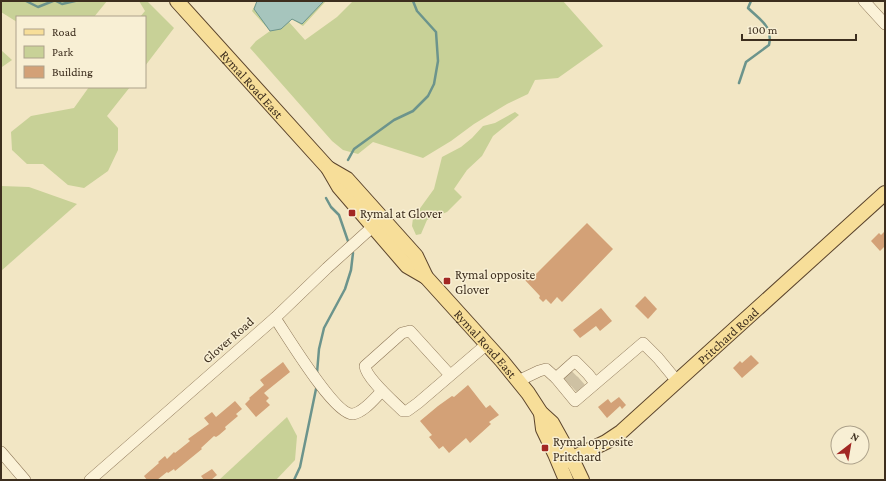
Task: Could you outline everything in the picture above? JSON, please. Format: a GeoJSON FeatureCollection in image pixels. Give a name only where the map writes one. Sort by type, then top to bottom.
{"type":"FeatureCollection","features":[{"type":"Feature","properties":{"kind":"main road","name":"Rymal Road East"},"geometry":{"type":"LineString","coordinates":[[177,1],[328,168],[347,179],[378,223],[416,256],[426,277],[487,344],[518,381],[541,413],[543,429],[566,462],[582,480]]}},
{"type":"Feature","properties":{"kind":"main road","name":"Pritchard Road"},"geometry":{"type":"LineString","coordinates":[[566,462],[606,442],[621,432],[885,193]]}},
{"type":"Feature","properties":{"kind":"main road","name":"Rymal Road East"},"geometry":{"type":"LineString","coordinates":[[566,462],[566,480]]}},
{"type":"Feature","properties":{"kind":"street"},"geometry":{"type":"LineString","coordinates":[[864,1],[885,24]]}},
{"type":"Feature","properties":{"kind":"street","name":"Glover Road"},"geometry":{"type":"LineString","coordinates":[[90,480],[275,318],[327,268],[378,223]]}},
{"type":"Feature","properties":{"kind":"street"},"geometry":{"type":"LineString","coordinates":[[275,318],[310,373],[342,411],[352,414],[360,411],[382,391]]}},
{"type":"Feature","properties":{"kind":"street"},"geometry":{"type":"LineString","coordinates":[[450,375],[410,331],[402,333],[365,366],[365,371],[382,391],[403,411],[407,411],[450,375],[487,344]]}},
{"type":"Feature","properties":{"kind":"street"},"geometry":{"type":"LineString","coordinates":[[518,381],[538,371],[546,369],[565,385],[575,401],[585,375],[643,343],[677,381]]}},
{"type":"Feature","properties":{"kind":"street"},"geometry":{"type":"LineString","coordinates":[[565,385],[575,361],[585,375]]}},
{"type":"Feature","properties":{"kind":"street"},"geometry":{"type":"LineString","coordinates":[[1,452],[25,480]]}},
{"type":"Feature","properties":{"kind":"green space"},"geometry":{"type":"Polygon","coordinates":[[[1,1],[107,1],[95,16],[16,16],[16,21],[1,12],[1,1]]]}},
{"type":"Feature","properties":{"kind":"green space"},"geometry":{"type":"Polygon","coordinates":[[[139,1],[147,1],[174,28],[146,65],[146,16],[141,16],[145,11],[139,1]]]}},
{"type":"Feature","properties":{"kind":"green space"},"geometry":{"type":"Polygon","coordinates":[[[257,1],[326,1],[303,26],[292,19],[289,22],[305,40],[337,17],[353,1],[563,1],[603,46],[558,78],[535,80],[528,94],[507,104],[474,124],[451,141],[423,158],[373,142],[358,154],[343,150],[332,141],[250,48],[256,41],[270,31],[252,11],[257,1]]]}},
{"type":"Feature","properties":{"kind":"green space"},"geometry":{"type":"Polygon","coordinates":[[[1,50],[12,60],[2,67],[1,66],[1,50]]]}},
{"type":"Feature","properties":{"kind":"green space"},"geometry":{"type":"Polygon","coordinates":[[[88,88],[129,88],[107,116],[118,128],[118,150],[108,171],[84,188],[68,185],[43,164],[27,164],[12,150],[11,132],[31,116],[74,108],[88,88]]]}},
{"type":"Feature","properties":{"kind":"green space"},"geometry":{"type":"Polygon","coordinates":[[[515,112],[519,115],[493,136],[482,156],[467,170],[454,189],[462,197],[447,212],[427,220],[421,234],[416,235],[412,226],[413,218],[434,189],[442,157],[461,147],[483,126],[495,123],[515,112]]]}},
{"type":"Feature","properties":{"kind":"green space"},"geometry":{"type":"Polygon","coordinates":[[[1,186],[29,187],[77,204],[1,271],[1,186]]]}},
{"type":"Feature","properties":{"kind":"green space"},"geometry":{"type":"Polygon","coordinates":[[[287,417],[297,436],[295,460],[276,480],[219,480],[287,417]]]}},
{"type":"Feature","properties":{"kind":"water"},"geometry":{"type":"Polygon","coordinates":[[[257,1],[324,1],[302,24],[292,19],[281,29],[270,31],[254,9],[257,1]]]}},
{"type":"Feature","properties":{"kind":"building"},"geometry":{"type":"Polygon","coordinates":[[[587,223],[613,249],[562,302],[557,297],[551,304],[546,299],[543,302],[539,298],[540,296],[524,279],[532,272],[535,275],[587,223]]]}},
{"type":"Feature","properties":{"kind":"building"},"geometry":{"type":"Polygon","coordinates":[[[885,231],[885,246],[880,251],[871,241],[879,233],[881,235],[885,231]]]}},
{"type":"Feature","properties":{"kind":"building"},"geometry":{"type":"Polygon","coordinates":[[[645,296],[657,309],[648,319],[635,306],[645,296]]]}},
{"type":"Feature","properties":{"kind":"building"},"geometry":{"type":"Polygon","coordinates":[[[601,308],[612,321],[600,331],[596,326],[580,338],[573,330],[601,308]]]}},
{"type":"Feature","properties":{"kind":"building"},"geometry":{"type":"Polygon","coordinates":[[[751,355],[759,363],[742,378],[733,368],[740,361],[742,363],[751,355]]]}},
{"type":"Feature","properties":{"kind":"building"},"geometry":{"type":"Polygon","coordinates":[[[283,362],[290,372],[264,393],[269,398],[266,401],[270,405],[256,417],[245,404],[250,399],[249,398],[264,385],[260,380],[283,362]]]}},
{"type":"Feature","properties":{"kind":"building"},"geometry":{"type":"Polygon","coordinates":[[[468,385],[486,408],[490,405],[499,415],[489,422],[491,424],[470,443],[466,438],[449,453],[443,446],[439,449],[429,437],[432,435],[420,421],[468,385]]]}},
{"type":"Feature","properties":{"kind":"building"},"geometry":{"type":"Polygon","coordinates":[[[619,397],[626,405],[622,409],[620,406],[607,418],[598,407],[608,399],[611,403],[619,397]]]}},
{"type":"Feature","properties":{"kind":"building"},"geometry":{"type":"Polygon","coordinates":[[[235,401],[242,409],[236,414],[238,416],[225,427],[226,429],[216,437],[214,436],[201,448],[202,449],[175,471],[174,469],[168,473],[167,472],[157,480],[147,480],[144,476],[159,463],[158,462],[165,456],[167,459],[190,441],[188,439],[209,424],[204,418],[212,412],[216,417],[235,401]]]}},
{"type":"Feature","properties":{"kind":"building"},"geometry":{"type":"Polygon","coordinates":[[[212,469],[217,475],[211,480],[204,480],[201,476],[212,469]]]}},
{"type":"Feature","properties":{"kind":"waterway"},"geometry":{"type":"LineString","coordinates":[[26,1],[38,7],[53,1]]}},
{"type":"Feature","properties":{"kind":"waterway"},"geometry":{"type":"LineString","coordinates":[[56,1],[62,4],[75,1]]}},
{"type":"Feature","properties":{"kind":"waterway"},"geometry":{"type":"LineString","coordinates":[[348,160],[354,149],[394,120],[413,111],[428,96],[434,84],[438,61],[436,32],[417,11],[413,1]]}},
{"type":"Feature","properties":{"kind":"waterway"},"geometry":{"type":"LineString","coordinates":[[739,83],[746,62],[769,45],[770,38],[768,28],[748,8],[751,1]]}},
{"type":"Feature","properties":{"kind":"waterway"},"geometry":{"type":"LineString","coordinates":[[326,198],[331,207],[339,215],[349,244]]}},
{"type":"Feature","properties":{"kind":"waterway"},"geometry":{"type":"LineString","coordinates":[[317,373],[319,349],[324,328],[345,289],[351,270],[353,253]]}},
{"type":"Feature","properties":{"kind":"waterway"},"geometry":{"type":"LineString","coordinates":[[294,480],[300,467],[316,389]]}},
{"type":"Feature","properties":{"kind":"tunnel"},"geometry":{"type":"LineString","coordinates":[[567,382],[577,372]]}},
{"type":"Feature","properties":{"kind":"tunnel"},"geometry":{"type":"LineString","coordinates":[[573,388],[583,379]]}},
{"type":"Feature","properties":{"kind":"place","name":"Rymal at Glover"},"geometry":{"type":"Point","coordinates":[352,213]}},
{"type":"Feature","properties":{"kind":"place","name":"Rymal opposite Glover"},"geometry":{"type":"Point","coordinates":[447,281]}},
{"type":"Feature","properties":{"kind":"place","name":"Rymal opposite Pritchard"},"geometry":{"type":"Point","coordinates":[545,448]}}]}
